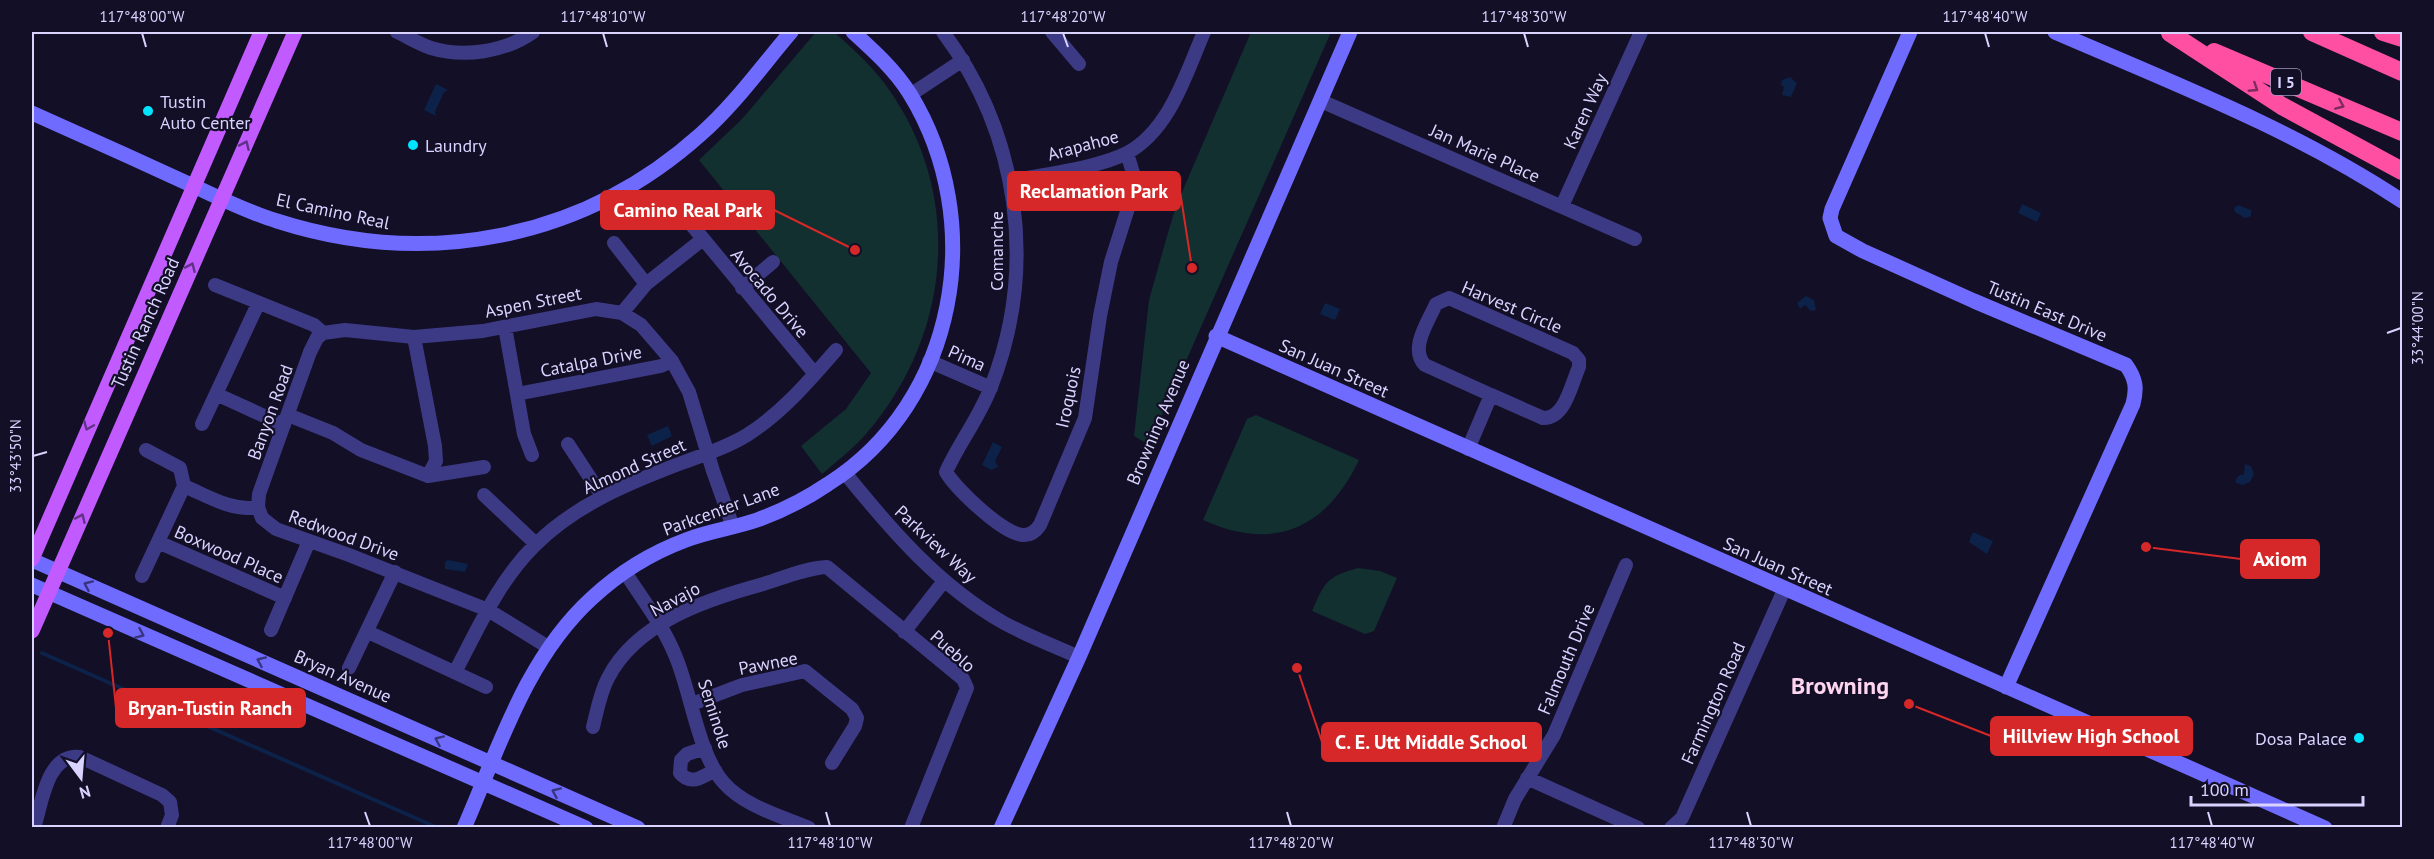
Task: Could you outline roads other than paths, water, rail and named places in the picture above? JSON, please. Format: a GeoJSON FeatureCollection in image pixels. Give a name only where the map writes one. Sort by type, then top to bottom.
{"type":"FeatureCollection","features":[{"type":"Feature","properties":{"kind":"highway"},"geometry":{"type":"LineString","coordinates":[[2168,32],[2282,106],[2403,171]]}},
{"type":"Feature","properties":{"kind":"highway","name":"I 5"},"geometry":{"type":"LineString","coordinates":[[2168,32],[2403,132]]}},
{"type":"Feature","properties":{"kind":"highway"},"geometry":{"type":"LineString","coordinates":[[2312,32],[2403,72]]}},
{"type":"Feature","properties":{"kind":"highway"},"geometry":{"type":"LineString","coordinates":[[2383,32],[2403,38]]}},
{"type":"Feature","properties":{"kind":"main road","name":"Tustin Ranch Road"},"geometry":{"type":"LineString","coordinates":[[32,560],[261,32]]}},
{"type":"Feature","properties":{"kind":"main road","name":"Tustin Ranch Road"},"geometry":{"type":"LineString","coordinates":[[32,631],[295,32]]}},
{"type":"Feature","properties":{"kind":"main road","name":"El Camino Real"},"geometry":{"type":"LineString","coordinates":[[32,113],[276,221],[301,228],[393,244],[473,241],[533,228],[610,198],[662,166],[720,115],[791,32]]}},
{"type":"Feature","properties":{"kind":"main road","name":"Parkcenter Lane"},"geometry":{"type":"LineString","coordinates":[[464,828],[531,675],[548,647],[580,610],[625,573],[672,546],[733,527],[802,501],[845,473],[876,443],[898,417],[929,361],[941,331],[950,291],[953,228],[940,162],[927,128],[910,95],[882,59],[853,32]]}},
{"type":"Feature","properties":{"kind":"main road","name":"Browning Avenue"},"geometry":{"type":"LineString","coordinates":[[1001,828],[1079,657],[1216,336],[1350,32]]}},
{"type":"Feature","properties":{"kind":"main road","name":"Tustin East Drive"},"geometry":{"type":"LineString","coordinates":[[1910,32],[1832,209],[1830,218],[1836,236],[1974,301],[2126,366],[2133,375],[2137,388],[2133,404],[2006,687]]}},
{"type":"Feature","properties":{"kind":"main road"},"geometry":{"type":"LineString","coordinates":[[2055,32],[2282,132],[2339,161],[2403,201]]}},
{"type":"Feature","properties":{"kind":"main road","name":"San Juan Street"},"geometry":{"type":"LineString","coordinates":[[1216,336],[1784,590],[2325,828]]}},
{"type":"Feature","properties":{"kind":"main road","name":"Bryan Avenue"},"geometry":{"type":"LineString","coordinates":[[32,560],[638,828]]}},
{"type":"Feature","properties":{"kind":"main road"},"geometry":{"type":"LineString","coordinates":[[32,585],[586,828]]}},
{"type":"Feature","properties":{"kind":"street"},"geometry":{"type":"LineString","coordinates":[[397,32],[431,48],[462,53],[495,50],[522,40],[533,32]]}},
{"type":"Feature","properties":{"kind":"street","name":"Comanche"},"geometry":{"type":"LineString","coordinates":[[942,32],[963,60],[994,126],[1011,180],[1016,234],[1014,298],[1008,333],[991,388],[946,472]]}},
{"type":"Feature","properties":{"kind":"street"},"geometry":{"type":"LineString","coordinates":[[1052,32],[1079,64]]}},
{"type":"Feature","properties":{"kind":"street","name":"Arapahoe"},"geometry":{"type":"LineString","coordinates":[[1011,180],[1102,161],[1127,153],[1142,143],[1166,115],[1204,32]]}},
{"type":"Feature","properties":{"kind":"street","name":"Karen Way"},"geometry":{"type":"LineString","coordinates":[[1562,206],[1641,32]]}},
{"type":"Feature","properties":{"kind":"street"},"geometry":{"type":"LineString","coordinates":[[910,95],[963,60]]}},
{"type":"Feature","properties":{"kind":"street","name":"Jan Marie Place"},"geometry":{"type":"LineString","coordinates":[[1321,101],[1635,239]]}},
{"type":"Feature","properties":{"kind":"street","name":"Iroquois"},"geometry":{"type":"LineString","coordinates":[[946,472],[958,489],[1006,528],[1025,535],[1040,525],[1085,418],[1102,305],[1111,262],[1136,183],[1127,153]]}},
{"type":"Feature","properties":{"kind":"street","name":"Avocado Drive"},"geometry":{"type":"LineString","coordinates":[[676,206],[815,374]]}},
{"type":"Feature","properties":{"kind":"street"},"geometry":{"type":"LineString","coordinates":[[703,239],[646,284],[622,313],[640,325],[672,361],[689,392],[733,527]]}},
{"type":"Feature","properties":{"kind":"street"},"geometry":{"type":"LineString","coordinates":[[614,243],[646,284]]}},
{"type":"Feature","properties":{"kind":"street"},"geometry":{"type":"LineString","coordinates":[[742,288],[773,262]]}},
{"type":"Feature","properties":{"kind":"street"},"geometry":{"type":"LineString","coordinates":[[215,285],[314,325],[323,333]]}},
{"type":"Feature","properties":{"kind":"street","name":"Harvest Circle"},"geometry":{"type":"LineString","coordinates":[[1449,298],[1573,353],[1579,360],[1579,367],[1559,413],[1552,418],[1543,418],[1491,395],[1425,365],[1418,358],[1417,350],[1436,304],[1442,300],[1449,298]]}},
{"type":"Feature","properties":{"kind":"street"},"geometry":{"type":"LineString","coordinates":[[202,424],[258,304]]}},
{"type":"Feature","properties":{"kind":"street","name":"Aspen Street"},"geometry":{"type":"LineString","coordinates":[[323,333],[345,330],[414,337],[505,327],[596,309],[622,313]]}},
{"type":"Feature","properties":{"kind":"street"},"geometry":{"type":"LineString","coordinates":[[505,327],[517,394],[532,455]]}},
{"type":"Feature","properties":{"kind":"street","name":"Banyon Road"},"geometry":{"type":"LineString","coordinates":[[258,507],[259,495],[310,352],[317,338],[323,333]]}},
{"type":"Feature","properties":{"kind":"street"},"geometry":{"type":"LineString","coordinates":[[414,337],[435,446],[436,461],[428,476]]}},
{"type":"Feature","properties":{"kind":"street","name":"Almond Street"},"geometry":{"type":"LineString","coordinates":[[455,672],[503,581],[536,544],[570,515],[602,496],[749,434],[800,392],[836,350]]}},
{"type":"Feature","properties":{"kind":"street","name":"Catalpa Drive"},"geometry":{"type":"LineString","coordinates":[[517,394],[661,366],[672,361]]}},
{"type":"Feature","properties":{"kind":"street","name":"Pima"},"geometry":{"type":"LineString","coordinates":[[929,361],[991,388]]}},
{"type":"Feature","properties":{"kind":"street"},"geometry":{"type":"LineString","coordinates":[[216,394],[286,420],[333,433],[362,450],[428,476],[484,467]]}},
{"type":"Feature","properties":{"kind":"street"},"geometry":{"type":"LineString","coordinates":[[1468,449],[1491,395]]}},
{"type":"Feature","properties":{"kind":"street"},"geometry":{"type":"LineString","coordinates":[[568,444],[602,496]]}},
{"type":"Feature","properties":{"kind":"street"},"geometry":{"type":"LineString","coordinates":[[142,576],[184,486],[180,468],[146,450]]}},
{"type":"Feature","properties":{"kind":"street","name":"Parkview Way"},"geometry":{"type":"LineString","coordinates":[[845,473],[903,542],[944,581],[1005,623],[1079,657]]}},
{"type":"Feature","properties":{"kind":"street"},"geometry":{"type":"LineString","coordinates":[[184,486],[229,506],[248,509],[258,507]]}},
{"type":"Feature","properties":{"kind":"street"},"geometry":{"type":"LineString","coordinates":[[484,495],[536,544]]}},
{"type":"Feature","properties":{"kind":"street","name":"Redwood Drive"},"geometry":{"type":"LineString","coordinates":[[258,507],[262,518],[268,525],[395,572],[488,610],[548,647]]}},
{"type":"Feature","properties":{"kind":"street"},"geometry":{"type":"LineString","coordinates":[[271,630],[309,541]]}},
{"type":"Feature","properties":{"kind":"street","name":"Boxwood Place"},"geometry":{"type":"LineString","coordinates":[[158,542],[285,598]]}},
{"type":"Feature","properties":{"kind":"street","name":"Falmouth Drive"},"geometry":{"type":"LineString","coordinates":[[1503,828],[1527,778],[1554,735],[1626,565]]}},
{"type":"Feature","properties":{"kind":"street","name":"Navajo"},"geometry":{"type":"LineString","coordinates":[[593,727],[605,685],[613,671],[624,655],[660,625],[695,606],[725,594],[827,567]]}},
{"type":"Feature","properties":{"kind":"street","name":"Pueblo"},"geometry":{"type":"LineString","coordinates":[[827,567],[833,569],[904,632],[963,680],[967,688],[911,828]]}},
{"type":"Feature","properties":{"kind":"street"},"geometry":{"type":"LineString","coordinates":[[349,669],[395,572]]}},
{"type":"Feature","properties":{"kind":"street","name":"Seminole"},"geometry":{"type":"LineString","coordinates":[[625,573],[660,625],[676,656],[705,748],[723,782],[738,796],[809,828]]}},
{"type":"Feature","properties":{"kind":"street"},"geometry":{"type":"LineString","coordinates":[[904,632],[944,581]]}},
{"type":"Feature","properties":{"kind":"street","name":"Farmington Road"},"geometry":{"type":"LineString","coordinates":[[1671,828],[1682,818],[1784,590]]}},
{"type":"Feature","properties":{"kind":"street"},"geometry":{"type":"LineString","coordinates":[[368,632],[486,687]]}},
{"type":"Feature","properties":{"kind":"street","name":"Pawnee"},"geometry":{"type":"LineString","coordinates":[[692,704],[742,685],[805,671],[852,709],[856,718],[855,726],[832,763]]}},
{"type":"Feature","properties":{"kind":"street"},"geometry":{"type":"LineString","coordinates":[[705,748],[687,754],[681,760],[680,773],[692,780],[715,770]]}},
{"type":"Feature","properties":{"kind":"street"},"geometry":{"type":"LineString","coordinates":[[34,828],[54,768],[64,758],[81,757],[162,795],[170,802],[172,814],[167,828]]}},
{"type":"Feature","properties":{"kind":"street"},"geometry":{"type":"LineString","coordinates":[[1527,778],[1638,828]]}},
{"type":"Feature","properties":{"kind":"water"},"geometry":{"type":"Polygon","coordinates":[[[1790,77],[1797,83],[1791,97],[1782,95],[1784,87],[1781,85],[1782,80],[1790,77]]]}},
{"type":"Feature","properties":{"kind":"water"},"geometry":{"type":"Polygon","coordinates":[[[436,84],[448,90],[444,92],[435,112],[436,116],[424,110],[436,84]]]}},
{"type":"Feature","properties":{"kind":"water"},"geometry":{"type":"Polygon","coordinates":[[[2022,204],[2041,213],[2037,222],[2018,213],[2022,204]]]}},
{"type":"Feature","properties":{"kind":"water"},"geometry":{"type":"Polygon","coordinates":[[[2238,205],[2251,210],[2251,216],[2245,218],[2235,212],[2234,208],[2238,205]]]}},
{"type":"Feature","properties":{"kind":"water"},"geometry":{"type":"Polygon","coordinates":[[[1806,296],[1814,300],[1816,310],[1811,311],[1805,305],[1800,309],[1797,303],[1806,296]]]}},
{"type":"Feature","properties":{"kind":"water"},"geometry":{"type":"Polygon","coordinates":[[[1325,303],[1340,309],[1335,320],[1320,314],[1325,303]]]}},
{"type":"Feature","properties":{"kind":"water"},"geometry":{"type":"Polygon","coordinates":[[[668,426],[672,436],[652,446],[647,435],[668,426]]]}},
{"type":"Feature","properties":{"kind":"water"},"geometry":{"type":"Polygon","coordinates":[[[993,442],[1002,447],[995,461],[998,467],[991,470],[982,465],[993,442]]]}},
{"type":"Feature","properties":{"kind":"water"},"geometry":{"type":"Polygon","coordinates":[[[2245,464],[2251,466],[2254,474],[2250,482],[2242,485],[2235,482],[2238,476],[2244,474],[2245,464]]]}},
{"type":"Feature","properties":{"kind":"water"},"geometry":{"type":"Polygon","coordinates":[[[1973,532],[1993,541],[1987,554],[1969,542],[1973,532]]]}},
{"type":"Feature","properties":{"kind":"water"},"geometry":{"type":"Polygon","coordinates":[[[448,560],[468,564],[465,572],[445,569],[445,562],[448,560]]]}},
{"type":"Feature","properties":{"kind":"waterway"},"geometry":{"type":"LineString","coordinates":[[42,653],[438,828]]}},
{"type":"Feature","properties":{"kind":"place","name":"Tustin Auto Center"},"geometry":{"type":"Point","coordinates":[148,111]}},
{"type":"Feature","properties":{"kind":"place","name":"Laundry"},"geometry":{"type":"Point","coordinates":[413,145]}},
{"type":"Feature","properties":{"kind":"place","name":"Camino Real Park"},"geometry":{"type":"Point","coordinates":[855,250]}},
{"type":"Feature","properties":{"kind":"place","name":"Reclamation Park"},"geometry":{"type":"Point","coordinates":[1192,268]}},
{"type":"Feature","properties":{"kind":"place","name":"Axiom"},"geometry":{"type":"Point","coordinates":[2146,547]}},
{"type":"Feature","properties":{"kind":"place","name":"Bryan-Tustin Ranch"},"geometry":{"type":"Point","coordinates":[108,633]}},
{"type":"Feature","properties":{"kind":"place","name":"C. E. Utt Middle School"},"geometry":{"type":"Point","coordinates":[1297,668]}},
{"type":"Feature","properties":{"kind":"place","name":"Hillview High School"},"geometry":{"type":"Point","coordinates":[1909,704]}},
{"type":"Feature","properties":{"kind":"place","name":"Dosa Palace"},"geometry":{"type":"Point","coordinates":[2359,738]}},
{"type":"Feature","properties":{"kind":"district","name":"Browning"},"geometry":{"type":"Point","coordinates":[1840,685]}}]}
